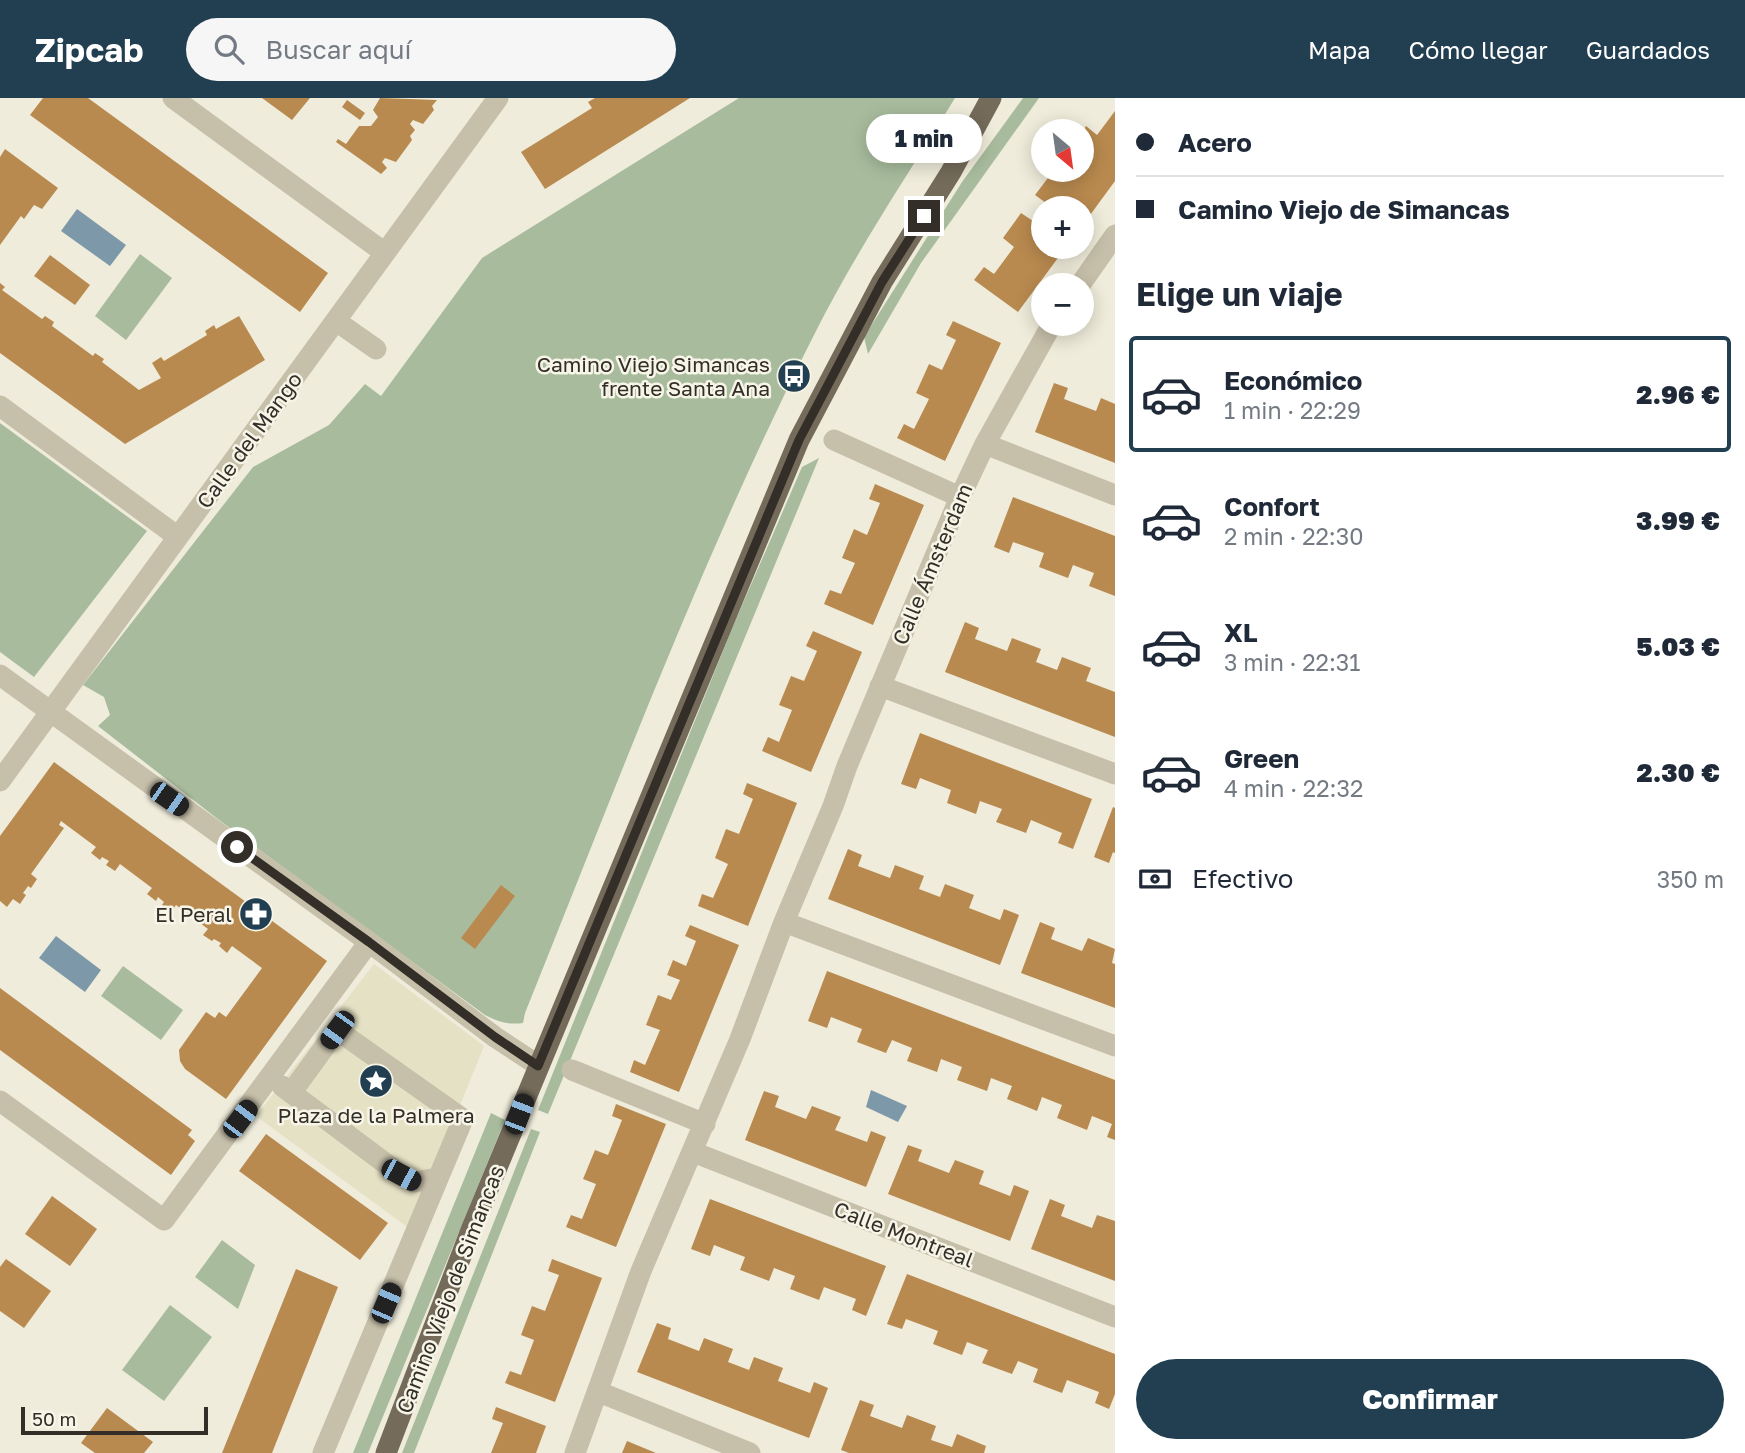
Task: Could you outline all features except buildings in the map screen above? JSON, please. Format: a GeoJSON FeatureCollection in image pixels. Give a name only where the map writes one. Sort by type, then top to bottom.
{"type":"FeatureCollection","features":[{"type":"Feature","properties":{"kind":"main road","name":"Camino Viejo de Simancas"},"geometry":{"type":"LineString","coordinates":[[386,1453],[471,1230],[799,440],[882,282],[951,172],[991,98]]}},
{"type":"Feature","properties":{"kind":"street"},"geometry":{"type":"LineString","coordinates":[[173,98],[385,253]]}},
{"type":"Feature","properties":{"kind":"street","name":"Calle del Mango"},"geometry":{"type":"LineString","coordinates":[[0,781],[498,98]]}},
{"type":"Feature","properties":{"kind":"street"},"geometry":{"type":"LineString","coordinates":[[1088,273],[1115,235]]}},
{"type":"Feature","properties":{"kind":"street"},"geometry":{"type":"LineString","coordinates":[[336,321],[376,349]]}},
{"type":"Feature","properties":{"kind":"street","name":"Calle Ámsterdam"},"geometry":{"type":"LineString","coordinates":[[784,922],[960,497],[985,444],[1045,336]]}},
{"type":"Feature","properties":{"kind":"street"},"geometry":{"type":"LineString","coordinates":[[0,406],[178,537]]}},
{"type":"Feature","properties":{"kind":"street"},"geometry":{"type":"LineString","coordinates":[[834,440],[960,497]]}},
{"type":"Feature","properties":{"kind":"street"},"geometry":{"type":"LineString","coordinates":[[985,444],[1115,495]]}},
{"type":"Feature","properties":{"kind":"street"},"geometry":{"type":"LineString","coordinates":[[0,676],[538,1066]]}},
{"type":"Feature","properties":{"kind":"street"},"geometry":{"type":"LineString","coordinates":[[880,686],[1115,774]]}},
{"type":"Feature","properties":{"kind":"street"},"geometry":{"type":"LineString","coordinates":[[575,1453],[644,1263],[740,1039],[784,922],[1115,1046]]}},
{"type":"Feature","properties":{"kind":"street"},"geometry":{"type":"LineString","coordinates":[[0,1101],[164,1220],[369,942]]}},
{"type":"Feature","properties":{"kind":"street"},"geometry":{"type":"LineString","coordinates":[[291,1093],[337,1030],[463,1119],[323,1453]]}},
{"type":"Feature","properties":{"kind":"street"},"geometry":{"type":"LineString","coordinates":[[572,1070],[705,1124]]}},
{"type":"Feature","properties":{"kind":"street"},"geometry":{"type":"LineString","coordinates":[[271,1078],[401,1175],[414,1182],[437,1178]]}},
{"type":"Feature","properties":{"kind":"street","name":"Calle Montreal"},"geometry":{"type":"LineString","coordinates":[[693,1152],[1115,1317]]}},
{"type":"Feature","properties":{"kind":"street"},"geometry":{"type":"LineString","coordinates":[[598,1392],[750,1453]]}},
{"type":"Feature","properties":{"kind":"green space"},"geometry":{"type":"Polygon","coordinates":[[[739,98],[955,98],[847,274],[773,418],[662,671],[523,1023],[503,1022],[485,1015],[219,820],[98,726],[110,715],[104,697],[83,685],[253,467],[329,425],[365,384],[381,396],[482,258],[739,98]]]}},
{"type":"Feature","properties":{"kind":"green space"},"geometry":{"type":"Polygon","coordinates":[[[1023,98],[1039,98],[921,263],[868,354],[864,337],[962,182],[1023,98]]]}},
{"type":"Feature","properties":{"kind":"green space"},"geometry":{"type":"Polygon","coordinates":[[[140,254],[172,278],[126,340],[95,316],[140,254]]]}},
{"type":"Feature","properties":{"kind":"green space"},"geometry":{"type":"Polygon","coordinates":[[[0,423],[147,531],[34,677],[0,652],[0,423]]]}},
{"type":"Feature","properties":{"kind":"green space"},"geometry":{"type":"Polygon","coordinates":[[[819,458],[548,1114],[538,1110],[731,631],[802,467],[819,458]]]}},
{"type":"Feature","properties":{"kind":"green space"},"geometry":{"type":"Polygon","coordinates":[[[123,966],[183,1010],[161,1040],[101,996],[123,966]]]}},
{"type":"Feature","properties":{"kind":"green space"},"geometry":{"type":"Polygon","coordinates":[[[491,1113],[505,1120],[368,1453],[353,1453],[491,1113]]]}},
{"type":"Feature","properties":{"kind":"green space"},"geometry":{"type":"Polygon","coordinates":[[[531,1129],[540,1132],[414,1453],[402,1453],[531,1129]]]}},
{"type":"Feature","properties":{"kind":"green space"},"geometry":{"type":"Polygon","coordinates":[[[222,1240],[255,1265],[238,1309],[195,1277],[222,1240]]]}},
{"type":"Feature","properties":{"kind":"green space"},"geometry":{"type":"Polygon","coordinates":[[[170,1305],[212,1337],[164,1401],[122,1370],[170,1305]]]}},
{"type":"Feature","properties":{"kind":"shaded area","name":"Plaza de la Palmera"},"geometry":{"type":"Polygon","coordinates":[[[374,964],[484,1046],[410,1229],[256,1116],[374,964]]]}},
{"type":"Feature","properties":{"kind":"water"},"geometry":{"type":"Polygon","coordinates":[[[77,209],[126,245],[110,266],[61,231],[77,209]]]}},
{"type":"Feature","properties":{"kind":"water"},"geometry":{"type":"Polygon","coordinates":[[[56,936],[101,970],[85,992],[39,958],[56,936]]]}},
{"type":"Feature","properties":{"kind":"water"},"geometry":{"type":"Polygon","coordinates":[[[871,1090],[907,1106],[898,1122],[866,1107],[871,1090]]]}},
{"type":"Feature","properties":{"kind":"place","name":"Camino Viejo Simancas frente Santa Ana"},"geometry":{"type":"Point","coordinates":[794,376]}},
{"type":"Feature","properties":{"kind":"place","name":"El Peral"},"geometry":{"type":"Point","coordinates":[256,914]}},
{"type":"Feature","properties":{"kind":"place","name":"Plaza de la Palmera"},"geometry":{"type":"Point","coordinates":[376,1081]}},
{"type":"Feature","properties":{"kind":"route"},"geometry":{"type":"LineString","coordinates":[[237,847],[538,1066],[799,440],[882,282],[924,216]]}}]}
